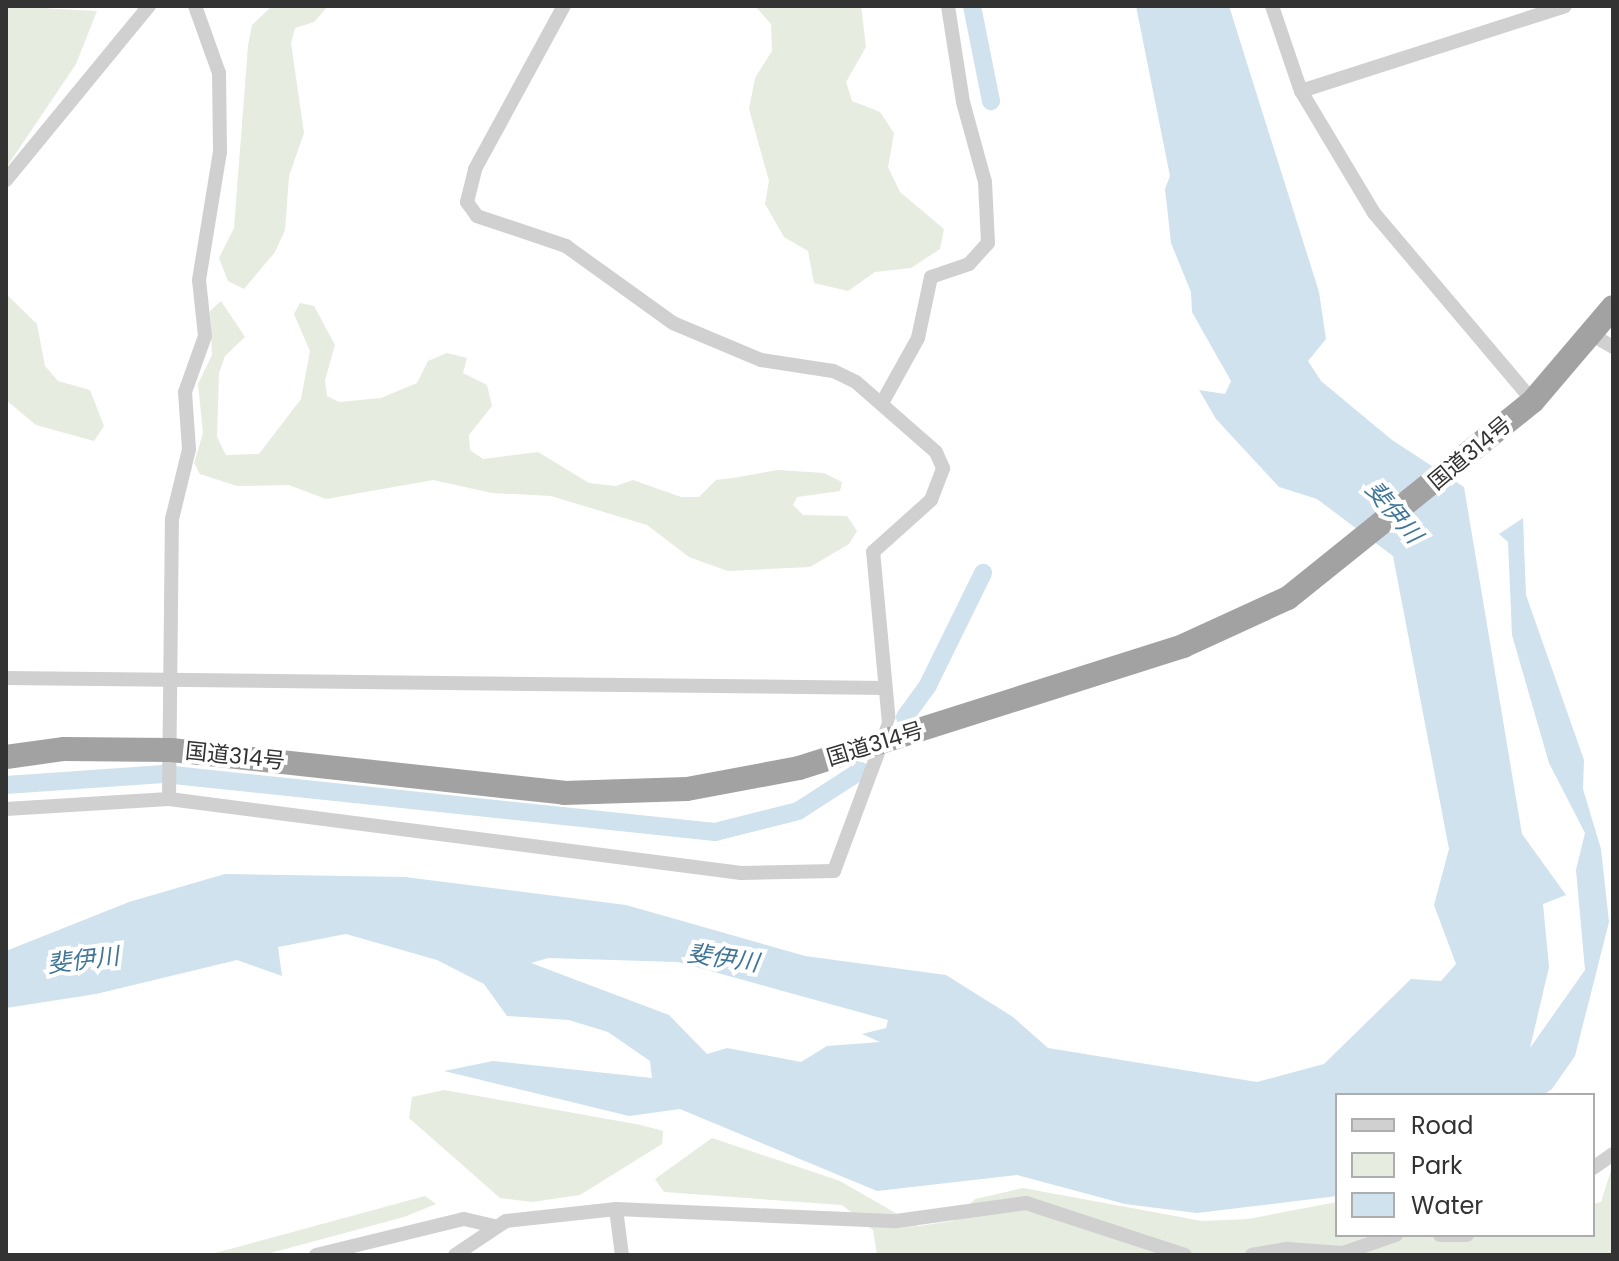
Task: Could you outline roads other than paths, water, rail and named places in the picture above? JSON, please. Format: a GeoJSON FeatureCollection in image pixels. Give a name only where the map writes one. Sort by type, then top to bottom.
{"type":"FeatureCollection","features":[{"type":"Feature","properties":{"kind":"highway","name":"国道314号"},"geometry":{"type":"LineString","coordinates":[[6,757],[64,749],[171,750],[506,788],[621,793],[734,782],[882,742],[1234,626],[1341,561],[1530,404],[1603,342],[1613,307]]}},
{"type":"Feature","properties":{"kind":"street"},"geometry":{"type":"LineString","coordinates":[[6,180],[149,6]]}},
{"type":"Feature","properties":{"kind":"street"},"geometry":{"type":"LineString","coordinates":[[169,799],[174,682],[172,519],[189,449],[185,392],[205,336],[199,280],[220,152],[219,73],[195,6]]}},
{"type":"Feature","properties":{"kind":"street"},"geometry":{"type":"LineString","coordinates":[[6,809],[169,799],[741,873],[834,871],[889,723],[873,552],[931,500],[943,468],[936,452],[882,403],[833,371],[761,360],[673,323],[566,246],[477,216],[467,202],[475,169],[564,6]]}},
{"type":"Feature","properties":{"kind":"street"},"geometry":{"type":"LineString","coordinates":[[882,403],[918,338],[931,277],[969,264],[988,243],[985,182],[963,102],[948,6]]}},
{"type":"Feature","properties":{"kind":"street"},"geometry":{"type":"LineString","coordinates":[[1272,6],[1301,91],[1374,213],[1530,404]]}},
{"type":"Feature","properties":{"kind":"street"},"geometry":{"type":"LineString","coordinates":[[1301,91],[1565,6]]}},
{"type":"Feature","properties":{"kind":"street"},"geometry":{"type":"LineString","coordinates":[[6,678],[885,688]]}},
{"type":"Feature","properties":{"kind":"street"},"geometry":{"type":"LineString","coordinates":[[1595,1167],[1613,1154]]}},
{"type":"Feature","properties":{"kind":"street"},"geometry":{"type":"LineString","coordinates":[[316,1255],[464,1219],[494,1226],[616,1209],[896,1221],[1026,1203],[1185,1255]]}},
{"type":"Feature","properties":{"kind":"street"},"geometry":{"type":"LineString","coordinates":[[616,1209],[622,1255]]}},
{"type":"Feature","properties":{"kind":"street"},"geometry":{"type":"LineString","coordinates":[[455,1255],[494,1226]]}},
{"type":"Feature","properties":{"kind":"street"},"geometry":{"type":"LineString","coordinates":[[1252,1255],[1287,1249],[1343,1253],[1390,1237]]}},
{"type":"Feature","properties":{"kind":"water","name":"斐伊川"},"geometry":{"type":"Polygon","coordinates":[[[1136,6],[1229,6],[1319,292],[1326,339],[1308,361],[1321,381],[1392,440],[1464,487],[1522,834],[1566,895],[1543,904],[1549,967],[1530,1048],[1585,970],[1576,870],[1585,833],[1549,763],[1512,635],[1508,542],[1499,534],[1523,518],[1526,595],[1584,760],[1583,789],[1601,849],[1609,922],[1575,1056],[1552,1089],[1546,1093],[1335,1093],[1335,1196],[1197,1213],[1125,1204],[1017,1175],[877,1191],[680,1109],[629,1116],[444,1071],[493,1061],[652,1078],[650,1061],[608,1032],[569,1020],[507,1016],[484,984],[437,960],[346,934],[278,947],[282,976],[237,960],[96,994],[6,1008],[6,951],[129,902],[225,874],[405,877],[626,905],[805,956],[946,975],[1013,1017],[1048,1048],[1257,1082],[1324,1064],[1411,979],[1441,981],[1456,964],[1434,905],[1449,849],[1393,556],[1317,499],[1279,487],[1216,419],[1199,390],[1225,394],[1231,381],[1192,312],[1191,292],[1171,243],[1165,189],[1170,176],[1136,6]],[[548,958],[531,963],[669,1015],[707,1054],[727,1048],[801,1062],[827,1046],[880,1042],[862,1034],[886,1028],[888,1020],[678,962],[548,958]]]}},
{"type":"Feature","properties":{"kind":"waterway"},"geometry":{"type":"LineString","coordinates":[[972,6],[991,101]]}},
{"type":"Feature","properties":{"kind":"waterway"},"geometry":{"type":"LineString","coordinates":[[905,717],[928,685],[983,573]]}},
{"type":"Feature","properties":{"kind":"waterway"},"geometry":{"type":"LineString","coordinates":[[6,785],[164,774],[715,832],[798,811],[860,771]]}}]}
